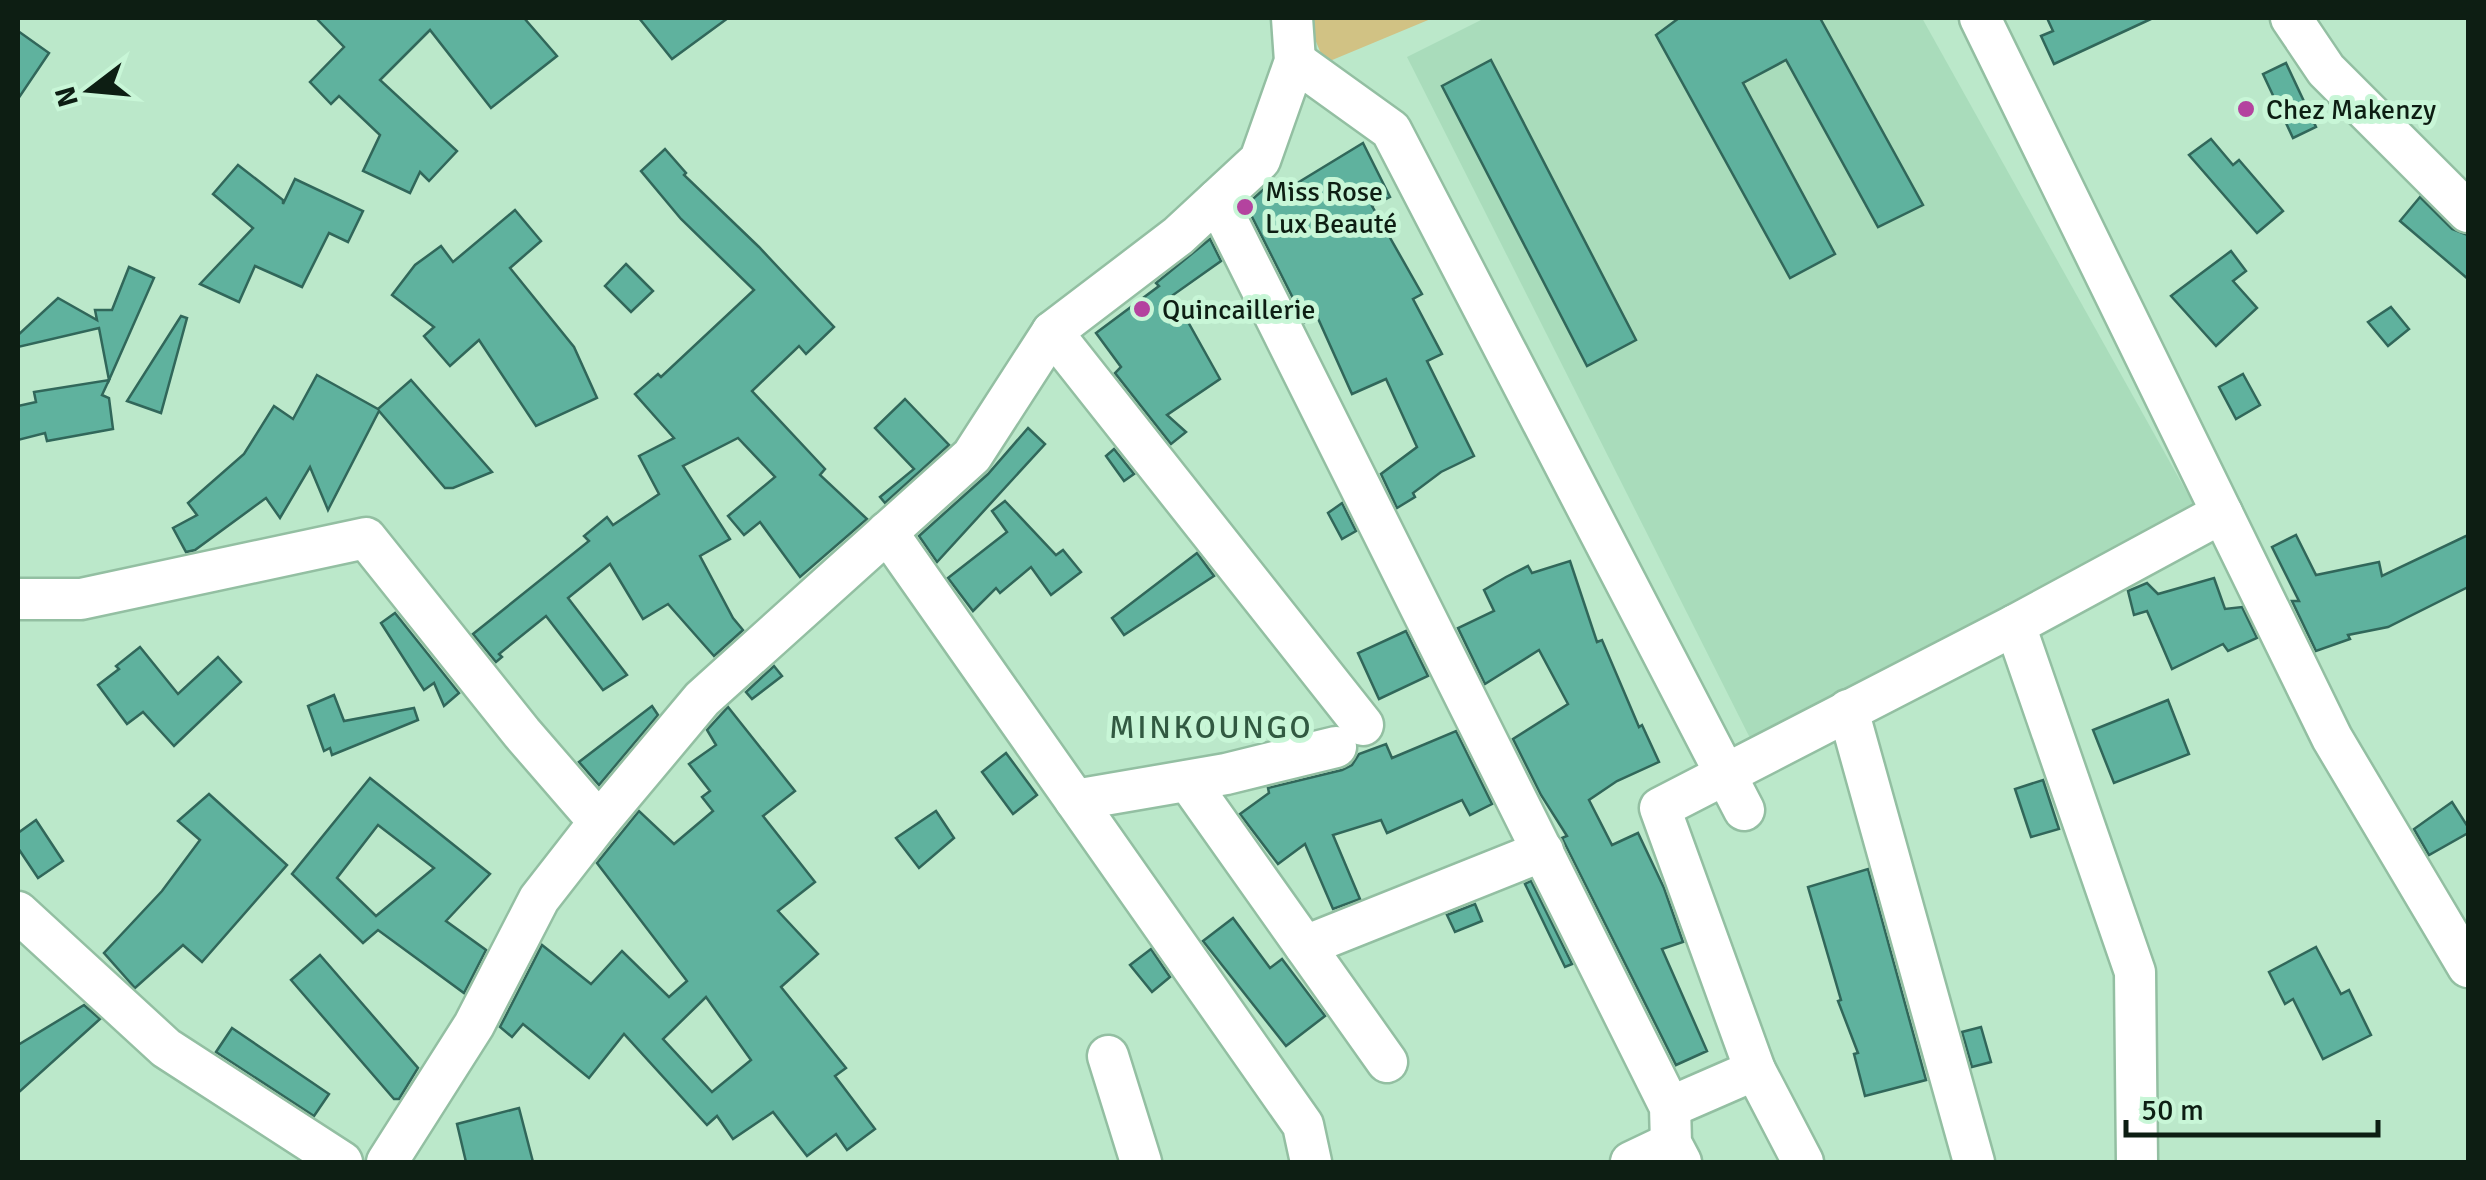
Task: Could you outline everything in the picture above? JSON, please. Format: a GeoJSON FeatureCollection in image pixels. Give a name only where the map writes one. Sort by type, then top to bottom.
{"type":"FeatureCollection","features":[{"type":"Feature","properties":{"kind":"street"},"geometry":{"type":"LineString","coordinates":[[387,1162],[474,1025],[539,899],[702,699],[972,456],[1052,332],[1178,236],[1260,160],[1295,61],[1292,18]]}},
{"type":"Feature","properties":{"kind":"street"},"geometry":{"type":"LineString","coordinates":[[1980,18],[2332,738],[2468,967]]}},
{"type":"Feature","properties":{"kind":"street"},"geometry":{"type":"LineString","coordinates":[[2291,18],[2326,70],[2468,212]]}},
{"type":"Feature","properties":{"kind":"street"},"geometry":{"type":"LineString","coordinates":[[1295,61],[1391,130],[1744,810]]}},
{"type":"Feature","properties":{"kind":"street"},"geometry":{"type":"LineString","coordinates":[[1217,200],[1542,852],[1674,1138]]}},
{"type":"Feature","properties":{"kind":"street"},"geometry":{"type":"LineString","coordinates":[[1052,332],[1349,736],[1188,781],[1074,800]]}},
{"type":"Feature","properties":{"kind":"street"},"geometry":{"type":"LineString","coordinates":[[1803,1162],[1755,1070],[1660,808],[2016,625],[2222,513]]}},
{"type":"Feature","properties":{"kind":"street"},"geometry":{"type":"LineString","coordinates":[[887,532],[1303,1125],[1311,1162]]}},
{"type":"Feature","properties":{"kind":"street"},"geometry":{"type":"LineString","coordinates":[[18,599],[82,599],[366,538],[522,733],[599,822]]}},
{"type":"Feature","properties":{"kind":"street"},"geometry":{"type":"LineString","coordinates":[[2016,625],[2135,972],[2137,1162]]}},
{"type":"Feature","properties":{"kind":"street"},"geometry":{"type":"LineString","coordinates":[[1848,710],[1974,1162]]}},
{"type":"Feature","properties":{"kind":"street"},"geometry":{"type":"LineString","coordinates":[[1188,781],[1387,1062]]}},
{"type":"Feature","properties":{"kind":"street"},"geometry":{"type":"LineString","coordinates":[[1305,946],[1542,852]]}},
{"type":"Feature","properties":{"kind":"street"},"geometry":{"type":"LineString","coordinates":[[18,912],[166,1048],[342,1162]]}},
{"type":"Feature","properties":{"kind":"street"},"geometry":{"type":"LineString","coordinates":[[1108,1056],[1141,1162]]}},
{"type":"Feature","properties":{"kind":"street"},"geometry":{"type":"LineString","coordinates":[[1631,1162],[1674,1138],[1755,1070]]}},
{"type":"Feature","properties":{"kind":"shaded area"},"geometry":{"type":"Polygon","coordinates":[[[1306,18],[1433,18],[1325,63],[1306,18]]]}},
{"type":"Feature","properties":{"kind":"shaded area"},"geometry":{"type":"Polygon","coordinates":[[[1485,18],[1922,18],[2195,507],[1751,740],[1407,57],[1485,18]]]}},
{"type":"Feature","properties":{"kind":"building"},"geometry":{"type":"Polygon","coordinates":[[[316,18],[524,18],[557,56],[491,108],[430,30],[380,80],[457,151],[429,181],[420,172],[410,193],[363,171],[380,135],[339,96],[331,104],[310,82],[344,47],[316,18]]]}},
{"type":"Feature","properties":{"kind":"building"},"geometry":{"type":"Polygon","coordinates":[[[639,18],[728,18],[672,59],[639,18]]]}},
{"type":"Feature","properties":{"kind":"building"},"geometry":{"type":"Polygon","coordinates":[[[1679,18],[1820,18],[1923,205],[1878,227],[1786,60],[1743,83],[1835,254],[1790,278],[1656,35],[1679,18]]]}},
{"type":"Feature","properties":{"kind":"building"},"geometry":{"type":"Polygon","coordinates":[[[2047,18],[2153,18],[2054,64],[2041,36],[2053,31],[2047,18]]]}},
{"type":"Feature","properties":{"kind":"building"},"geometry":{"type":"Polygon","coordinates":[[[18,31],[49,53],[18,99],[18,31]]]}},
{"type":"Feature","properties":{"kind":"building"},"geometry":{"type":"Polygon","coordinates":[[[1491,60],[1636,340],[1587,366],[1442,86],[1491,60]]]}},
{"type":"Feature","properties":{"kind":"building"},"geometry":{"type":"Polygon","coordinates":[[[2286,63],[2316,127],[2293,138],[2263,74],[2286,63]]]}},
{"type":"Feature","properties":{"kind":"building"},"geometry":{"type":"Polygon","coordinates":[[[2211,139],[2233,165],[2239,160],[2283,211],[2257,233],[2189,155],[2211,139]]]}},
{"type":"Feature","properties":{"kind":"building"},"geometry":{"type":"Polygon","coordinates":[[[1363,143],[1390,197],[1372,206],[1422,294],[1413,299],[1442,354],[1427,361],[1474,456],[1441,472],[1397,508],[1381,474],[1417,447],[1386,379],[1352,394],[1316,314],[1305,322],[1246,205],[1265,188],[1271,199],[1363,143]]]}},
{"type":"Feature","properties":{"kind":"building"},"geometry":{"type":"Polygon","coordinates":[[[665,149],[684,175],[834,327],[806,354],[799,346],[752,391],[825,469],[820,475],[867,519],[800,577],[760,522],[744,535],[728,516],[775,477],[738,438],[683,466],[730,539],[700,556],[743,630],[714,656],[668,604],[643,619],[610,564],[568,598],[627,675],[603,690],[546,616],[499,654],[502,657],[496,662],[473,634],[589,541],[584,536],[607,517],[613,525],[659,494],[639,456],[674,438],[635,394],[658,374],[661,377],[754,290],[681,219],[641,171],[665,149]]]}},
{"type":"Feature","properties":{"kind":"building"},"geometry":{"type":"Polygon","coordinates":[[[238,165],[283,200],[283,204],[295,179],[363,211],[348,242],[329,233],[302,287],[255,266],[239,302],[200,284],[253,228],[213,194],[238,165]]]}},
{"type":"Feature","properties":{"kind":"building"},"geometry":{"type":"Polygon","coordinates":[[[2420,197],[2452,229],[2468,235],[2468,279],[2400,221],[2420,197]]]}},
{"type":"Feature","properties":{"kind":"building"},"geometry":{"type":"Polygon","coordinates":[[[515,210],[541,241],[510,268],[574,347],[597,398],[536,426],[479,340],[450,366],[424,336],[434,327],[392,295],[415,265],[441,246],[453,262],[515,210]]]}},
{"type":"Feature","properties":{"kind":"building"},"geometry":{"type":"Polygon","coordinates":[[[1210,239],[1221,261],[1173,295],[1220,379],[1167,415],[1186,432],[1171,444],[1115,373],[1121,367],[1096,333],[1159,286],[1156,283],[1210,239]]]}},
{"type":"Feature","properties":{"kind":"building"},"geometry":{"type":"Polygon","coordinates":[[[2231,251],[2246,271],[2233,281],[2257,308],[2216,346],[2171,296],[2231,251]]]}},
{"type":"Feature","properties":{"kind":"building"},"geometry":{"type":"Polygon","coordinates":[[[626,264],[653,291],[631,312],[605,286],[626,264]]]}},
{"type":"Feature","properties":{"kind":"building"},"geometry":{"type":"Polygon","coordinates":[[[129,267],[154,278],[109,380],[99,328],[18,347],[18,335],[58,298],[97,320],[95,310],[112,310],[129,267]]]}},
{"type":"Feature","properties":{"kind":"building"},"geometry":{"type":"Polygon","coordinates":[[[2391,307],[2409,329],[2388,346],[2368,322],[2391,307]]]}},
{"type":"Feature","properties":{"kind":"building"},"geometry":{"type":"Polygon","coordinates":[[[181,316],[187,318],[161,413],[127,401],[181,316]]]}},
{"type":"Feature","properties":{"kind":"building"},"geometry":{"type":"Polygon","coordinates":[[[2243,374],[2260,405],[2236,419],[2219,387],[2243,374]]]}},
{"type":"Feature","properties":{"kind":"building"},"geometry":{"type":"Polygon","coordinates":[[[317,375],[378,409],[411,380],[492,472],[445,488],[379,411],[328,510],[310,467],[280,518],[266,498],[195,550],[186,552],[173,528],[197,515],[188,503],[244,454],[274,406],[293,419],[317,375]]]}},
{"type":"Feature","properties":{"kind":"building"},"geometry":{"type":"Polygon","coordinates":[[[109,380],[102,395],[109,398],[113,429],[47,441],[45,433],[18,440],[18,406],[36,402],[34,392],[109,380]]]}},
{"type":"Feature","properties":{"kind":"building"},"geometry":{"type":"Polygon","coordinates":[[[905,399],[949,445],[885,503],[880,497],[914,469],[875,428],[905,399]]]}},
{"type":"Feature","properties":{"kind":"building"},"geometry":{"type":"Polygon","coordinates":[[[1028,428],[1045,444],[937,562],[919,536],[988,474],[1028,428]]]}},
{"type":"Feature","properties":{"kind":"building"},"geometry":{"type":"Polygon","coordinates":[[[1114,449],[1134,474],[1124,481],[1106,456],[1114,449]]]}},
{"type":"Feature","properties":{"kind":"building"},"geometry":{"type":"Polygon","coordinates":[[[1005,501],[1056,555],[1063,550],[1081,572],[1051,595],[1031,567],[1000,593],[996,588],[973,611],[948,578],[1007,532],[992,511],[1005,501]]]}},
{"type":"Feature","properties":{"kind":"building"},"geometry":{"type":"Polygon","coordinates":[[[1342,503],[1356,531],[1342,539],[1328,513],[1342,503]]]}},
{"type":"Feature","properties":{"kind":"building"},"geometry":{"type":"Polygon","coordinates":[[[2296,535],[2316,575],[2379,562],[2382,576],[2468,535],[2468,587],[2388,627],[2348,635],[2350,639],[2316,651],[2292,601],[2299,601],[2272,547],[2296,535]]]}},
{"type":"Feature","properties":{"kind":"building"},"geometry":{"type":"Polygon","coordinates":[[[1197,553],[1214,576],[1124,635],[1112,618],[1197,553]]]}},
{"type":"Feature","properties":{"kind":"building"},"geometry":{"type":"Polygon","coordinates":[[[1570,561],[1597,642],[1602,640],[1639,727],[1642,725],[1659,762],[1617,781],[1589,800],[1612,845],[1638,833],[1664,888],[1683,942],[1662,949],[1707,1051],[1676,1065],[1562,838],[1567,836],[1513,739],[1568,704],[1539,650],[1485,684],[1458,628],[1494,611],[1484,590],[1528,566],[1532,573],[1570,561]]]}},
{"type":"Feature","properties":{"kind":"building"},"geometry":{"type":"Polygon","coordinates":[[[2214,578],[2225,609],[2242,607],[2257,638],[2228,651],[2223,644],[2172,669],[2147,611],[2134,615],[2128,591],[2147,583],[2158,594],[2214,578]]]}},
{"type":"Feature","properties":{"kind":"building"},"geometry":{"type":"Polygon","coordinates":[[[395,613],[459,693],[444,706],[434,683],[424,690],[381,623],[395,613]]]}},
{"type":"Feature","properties":{"kind":"building"},"geometry":{"type":"Polygon","coordinates":[[[1406,631],[1428,676],[1379,699],[1358,653],[1406,631]]]}},
{"type":"Feature","properties":{"kind":"building"},"geometry":{"type":"Polygon","coordinates":[[[140,647],[178,694],[218,657],[241,682],[174,746],[143,712],[127,724],[98,685],[140,647]]]}},
{"type":"Feature","properties":{"kind":"building"},"geometry":{"type":"Polygon","coordinates":[[[774,666],[782,676],[752,699],[746,692],[774,666]]]}},
{"type":"Feature","properties":{"kind":"building"},"geometry":{"type":"Polygon","coordinates":[[[334,695],[344,721],[414,708],[418,720],[332,755],[330,748],[324,751],[308,706],[334,695]]]}},
{"type":"Feature","properties":{"kind":"building"},"geometry":{"type":"Polygon","coordinates":[[[2168,700],[2189,754],[2114,783],[2093,730],[2168,700]]]}},
{"type":"Feature","properties":{"kind":"building"},"geometry":{"type":"Polygon","coordinates":[[[652,706],[658,715],[599,785],[579,762],[652,706]]]}},
{"type":"Feature","properties":{"kind":"building"},"geometry":{"type":"Polygon","coordinates":[[[728,707],[795,791],[763,816],[815,882],[778,911],[818,954],[781,987],[846,1068],[835,1076],[875,1129],[847,1150],[836,1134],[807,1156],[773,1112],[733,1139],[717,1116],[707,1125],[624,1034],[589,1078],[523,1024],[512,1037],[500,1027],[542,945],[591,984],[622,951],[669,997],[687,981],[597,863],[639,811],[674,844],[713,811],[702,797],[710,791],[689,764],[716,745],[707,730],[728,707]],[[706,997],[663,1039],[712,1092],[751,1060],[706,997]]]}},
{"type":"Feature","properties":{"kind":"building"},"geometry":{"type":"Polygon","coordinates":[[[1456,731],[1492,804],[1470,815],[1462,800],[1387,833],[1381,820],[1333,835],[1360,899],[1333,909],[1305,844],[1278,864],[1240,814],[1269,793],[1268,788],[1342,770],[1352,765],[1359,754],[1386,744],[1392,758],[1456,731]]]}},
{"type":"Feature","properties":{"kind":"building"},"geometry":{"type":"Polygon","coordinates":[[[1006,753],[1037,795],[1013,814],[982,772],[1006,753]]]}},
{"type":"Feature","properties":{"kind":"building"},"geometry":{"type":"Polygon","coordinates":[[[370,778],[490,874],[446,921],[486,950],[464,993],[378,930],[363,943],[292,874],[370,778]],[[378,825],[337,878],[376,916],[434,868],[378,825]]]}},
{"type":"Feature","properties":{"kind":"building"},"geometry":{"type":"Polygon","coordinates":[[[2043,780],[2059,829],[2031,837],[2015,789],[2043,780]]]}},
{"type":"Feature","properties":{"kind":"building"},"geometry":{"type":"Polygon","coordinates":[[[209,794],[287,865],[202,962],[183,945],[135,988],[104,953],[162,891],[200,840],[178,821],[209,794]]]}},
{"type":"Feature","properties":{"kind":"building"},"geometry":{"type":"Polygon","coordinates":[[[2452,802],[2468,833],[2429,855],[2414,829],[2452,802]]]}},
{"type":"Feature","properties":{"kind":"building"},"geometry":{"type":"Polygon","coordinates":[[[936,811],[954,838],[919,868],[896,838],[936,811]]]}},
{"type":"Feature","properties":{"kind":"building"},"geometry":{"type":"Polygon","coordinates":[[[36,820],[63,861],[38,878],[18,848],[18,833],[36,820]]]}},
{"type":"Feature","properties":{"kind":"building"},"geometry":{"type":"Polygon","coordinates":[[[1868,869],[1926,1080],[1865,1096],[1854,1054],[1858,1053],[1838,1001],[1841,1000],[1808,887],[1868,869]]]}},
{"type":"Feature","properties":{"kind":"building"},"geometry":{"type":"Polygon","coordinates":[[[1531,881],[1572,964],[1565,967],[1525,884],[1531,881]]]}},
{"type":"Feature","properties":{"kind":"building"},"geometry":{"type":"Polygon","coordinates":[[[1475,904],[1482,921],[1455,932],[1447,915],[1475,904]]]}},
{"type":"Feature","properties":{"kind":"building"},"geometry":{"type":"Polygon","coordinates":[[[1233,918],[1270,968],[1282,959],[1325,1016],[1286,1046],[1203,941],[1233,918]]]}},
{"type":"Feature","properties":{"kind":"building"},"geometry":{"type":"Polygon","coordinates":[[[2316,947],[2341,994],[2349,990],[2371,1035],[2323,1059],[2293,999],[2285,1004],[2269,972],[2316,947]]]}},
{"type":"Feature","properties":{"kind":"building"},"geometry":{"type":"Polygon","coordinates":[[[1151,949],[1170,977],[1152,992],[1130,965],[1151,949]]]}},
{"type":"Feature","properties":{"kind":"building"},"geometry":{"type":"Polygon","coordinates":[[[320,955],[418,1068],[399,1099],[394,1099],[291,980],[320,955]]]}},
{"type":"Feature","properties":{"kind":"building"},"geometry":{"type":"Polygon","coordinates":[[[84,1005],[100,1019],[18,1093],[18,1045],[84,1005]]]}},
{"type":"Feature","properties":{"kind":"building"},"geometry":{"type":"Polygon","coordinates":[[[1981,1027],[1991,1062],[1972,1067],[1962,1032],[1981,1027]]]}},
{"type":"Feature","properties":{"kind":"building"},"geometry":{"type":"Polygon","coordinates":[[[232,1028],[329,1094],[314,1116],[216,1052],[232,1028]]]}},
{"type":"Feature","properties":{"kind":"building"},"geometry":{"type":"Polygon","coordinates":[[[519,1108],[533,1162],[466,1162],[457,1124],[519,1108]]]}},
{"type":"Feature","properties":{"kind":"place","name":"Chez Makenzy"},"geometry":{"type":"Point","coordinates":[2246,109]}},
{"type":"Feature","properties":{"kind":"place","name":"Miss Rose Lux Beauté"},"geometry":{"type":"Point","coordinates":[1245,207]}},
{"type":"Feature","properties":{"kind":"place","name":"Quincaillerie"},"geometry":{"type":"Point","coordinates":[1142,309]}},
{"type":"Feature","properties":{"kind":"district","name":"MINKOUNGO"},"geometry":{"type":"Point","coordinates":[1211,727]}}]}
